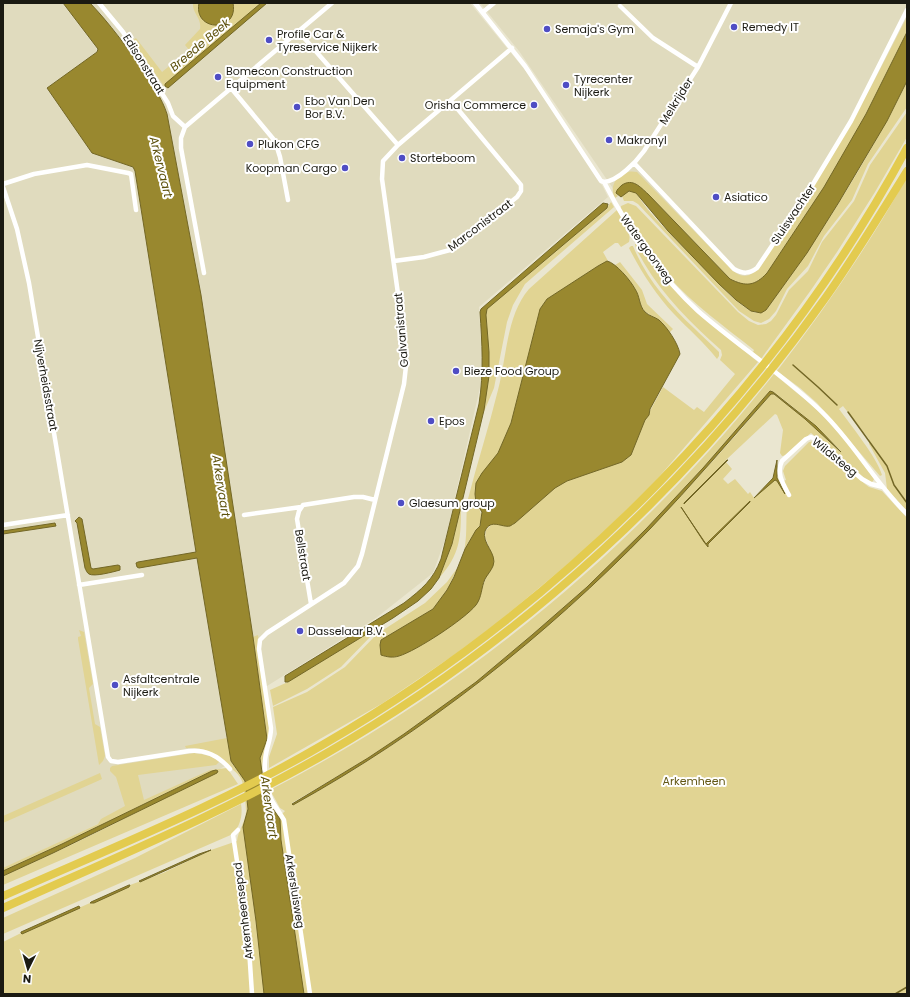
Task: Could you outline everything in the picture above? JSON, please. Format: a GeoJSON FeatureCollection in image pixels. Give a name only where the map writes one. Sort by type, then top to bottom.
{"type":"FeatureCollection","features":[{"type":"Feature","properties":{"kind":"highway"},"geometry":{"type":"LineString","coordinates":[[3,896],[231,794],[324,744],[380,710],[444,666],[494,630],[547,588],[677,465],[755,374],[797,320],[839,261],[858,232],[907,148]]}},
{"type":"Feature","properties":{"kind":"highway"},"geometry":{"type":"LineString","coordinates":[[3,908],[182,827],[278,780],[380,721],[502,636],[593,559],[644,510],[710,441],[747,399],[780,359],[827,295],[907,171]]}},
{"type":"Feature","properties":{"kind":"highway"},"geometry":{"type":"LineString","coordinates":[[3,892],[52,874]]}},
{"type":"Feature","properties":{"kind":"street","name":"Edisonstraat"},"geometry":{"type":"LineString","coordinates":[[99,3],[123,32],[168,103],[173,116],[185,127]]}},
{"type":"Feature","properties":{"kind":"street"},"geometry":{"type":"LineString","coordinates":[[204,273],[181,148],[181,138],[185,127],[332,3]]}},
{"type":"Feature","properties":{"kind":"street","name":"Watergoorweg"},"geometry":{"type":"LineString","coordinates":[[475,3],[525,66],[601,181],[604,182],[637,239],[670,282],[698,310],[780,377],[799,390],[834,424],[883,488],[907,514]]}},
{"type":"Feature","properties":{"kind":"street"},"geometry":{"type":"LineString","coordinates":[[483,12],[494,3]]}},
{"type":"Feature","properties":{"kind":"street","name":"Melkrijder"},"geometry":{"type":"LineString","coordinates":[[604,182],[615,178],[634,163],[652,139],[698,67],[731,3]]}},
{"type":"Feature","properties":{"kind":"street","name":"Melkrijder"},"geometry":{"type":"LineString","coordinates":[[620,6],[652,38],[698,67]]}},
{"type":"Feature","properties":{"kind":"street","name":"Sluiswachter"},"geometry":{"type":"LineString","coordinates":[[634,163],[734,269],[747,273],[753,271],[757,268],[810,189],[851,120],[907,10]]}},
{"type":"Feature","properties":{"kind":"street"},"geometry":{"type":"LineString","coordinates":[[298,31],[398,145]]}},
{"type":"Feature","properties":{"kind":"street","name":"Galvanistraat"},"geometry":{"type":"LineString","coordinates":[[265,770],[265,757],[271,738],[271,728],[259,649],[260,640],[267,633],[344,584],[358,566],[404,384],[406,366],[405,344],[382,170],[383,162],[398,145],[512,48]]}},
{"type":"Feature","properties":{"kind":"street"},"geometry":{"type":"LineString","coordinates":[[231,88],[275,141],[280,157],[288,200]]}},
{"type":"Feature","properties":{"kind":"street","name":"Marconistraat"},"geometry":{"type":"LineString","coordinates":[[394,261],[424,258],[450,250],[517,198],[521,191],[521,185],[451,101]]}},
{"type":"Feature","properties":{"kind":"street"},"geometry":{"type":"LineString","coordinates":[[3,184],[34,174],[87,165],[128,173],[130,174],[136,210]]}},
{"type":"Feature","properties":{"kind":"street","name":"Nijverheidsstraat"},"geometry":{"type":"LineString","coordinates":[[3,187],[17,229],[29,283],[107,755],[110,760],[118,762],[198,750],[220,758],[230,769]]}},
{"type":"Feature","properties":{"kind":"street","name":"Wildsteeg"},"geometry":{"type":"LineString","coordinates":[[789,495],[781,479],[780,465],[782,461],[806,439],[811,437],[862,479],[883,488]]}},
{"type":"Feature","properties":{"kind":"street"},"geometry":{"type":"LineString","coordinates":[[244,515],[302,507],[303,505],[354,496],[375,500]]}},
{"type":"Feature","properties":{"kind":"street","name":"Bellstraat"},"geometry":{"type":"LineString","coordinates":[[302,507],[298,511],[296,518],[311,604]]}},
{"type":"Feature","properties":{"kind":"street"},"geometry":{"type":"LineString","coordinates":[[3,525],[68,515]]}},
{"type":"Feature","properties":{"kind":"street"},"geometry":{"type":"LineString","coordinates":[[79,585],[142,575]]}},
{"type":"Feature","properties":{"kind":"street","name":"Arkersluisweg"},"geometry":{"type":"LineString","coordinates":[[268,791],[272,801],[284,820],[310,994]]}},
{"type":"Feature","properties":{"kind":"street","name":"Arkemheensepad"},"geometry":{"type":"LineString","coordinates":[[238,830],[234,835],[248,933],[252,994]]}},
{"type":"Feature","properties":{"kind":"shaded area","name":"Arkervaart"},"geometry":{"type":"Polygon","coordinates":[[[3,3],[62,3],[97,49],[96,52],[46,88],[92,153],[133,167],[135,171],[197,556],[230,740],[230,763],[218,770],[213,769],[3,869],[3,3]]]}},
{"type":"Feature","properties":{"kind":"shaded area","name":"Arkervaart"},"geometry":{"type":"Polygon","coordinates":[[[84,3],[470,3],[534,81],[608,197],[479,307],[482,358],[481,383],[446,537],[433,573],[376,618],[259,691],[175,205],[84,3]]]}},
{"type":"Feature","properties":{"kind":"shaded area"},"geometry":{"type":"Polygon","coordinates":[[[480,3],[907,3],[907,17],[880,78],[830,166],[761,276],[735,278],[644,187],[614,190],[519,51],[480,3]]]}},
{"type":"Feature","properties":{"kind":"green space"},"geometry":{"type":"Polygon","coordinates":[[[193,3],[199,3],[199,13],[202,19],[220,25],[227,22],[231,17],[233,3],[261,3],[164,86],[132,41],[136,38],[162,72],[189,50],[185,45],[200,29],[200,22],[194,10],[193,3]]]}},
{"type":"Feature","properties":{"kind":"green space"},"geometry":{"type":"Polygon","coordinates":[[[907,17],[907,32],[866,114],[824,187],[767,273],[758,281],[746,284],[730,279],[639,186],[632,183],[625,185],[616,193],[618,196],[615,198],[613,187],[617,178],[626,172],[637,172],[731,269],[739,275],[750,275],[761,266],[830,160],[872,85],[907,17]]]}},
{"type":"Feature","properties":{"kind":"green space"},"geometry":{"type":"Polygon","coordinates":[[[907,81],[907,107],[868,164],[852,200],[824,236],[808,266],[787,289],[776,311],[769,319],[761,323],[754,321],[739,311],[638,204],[633,201],[624,201],[622,196],[627,192],[631,191],[636,193],[657,220],[729,295],[753,312],[766,310],[805,255],[859,170],[907,81]]]}},
{"type":"Feature","properties":{"kind":"green space"},"geometry":{"type":"Polygon","coordinates":[[[907,112],[907,137],[875,192],[837,252],[761,359],[753,352],[754,350],[699,306],[668,276],[631,226],[621,208],[621,206],[628,203],[636,206],[738,312],[749,321],[758,325],[766,324],[776,315],[789,290],[808,271],[822,242],[854,201],[870,165],[907,112]]]}},
{"type":"Feature","properties":{"kind":"green space"},"geometry":{"type":"Polygon","coordinates":[[[907,177],[907,511],[887,489],[885,473],[869,444],[869,439],[843,406],[839,409],[870,451],[882,475],[880,476],[817,403],[777,371],[846,276],[907,177]]]}},
{"type":"Feature","properties":{"kind":"green space"},"geometry":{"type":"Polygon","coordinates":[[[611,202],[614,207],[525,284],[513,305],[507,322],[494,388],[483,414],[489,360],[486,315],[487,309],[607,208],[611,202]]]}},
{"type":"Feature","properties":{"kind":"green space"},"geometry":{"type":"Polygon","coordinates":[[[617,210],[628,229],[630,238],[629,242],[621,247],[618,243],[615,243],[603,252],[608,261],[547,299],[540,309],[511,423],[476,503],[480,511],[481,522],[464,551],[468,499],[501,377],[511,324],[521,300],[529,289],[617,210]]]}},
{"type":"Feature","properties":{"kind":"green space"},"geometry":{"type":"Polygon","coordinates":[[[635,244],[638,244],[659,271],[710,323],[758,362],[652,485],[587,548],[497,623],[451,657],[383,703],[269,768],[269,757],[277,734],[273,707],[307,692],[345,667],[377,634],[425,603],[447,582],[458,567],[447,590],[433,609],[381,640],[386,657],[399,656],[409,652],[430,640],[463,617],[475,606],[493,557],[485,537],[486,530],[491,525],[498,523],[509,526],[515,523],[555,488],[567,481],[622,462],[631,455],[645,420],[663,387],[694,410],[697,407],[704,412],[735,374],[720,360],[722,355],[721,350],[689,320],[660,287],[637,252],[635,244]]]}},
{"type":"Feature","properties":{"kind":"green space"},"geometry":{"type":"Polygon","coordinates":[[[633,246],[651,280],[667,300],[719,352],[717,359],[661,299],[635,259],[629,248],[633,246]]]}},
{"type":"Feature","properties":{"kind":"green space"},"geometry":{"type":"Polygon","coordinates":[[[620,262],[642,290],[647,304],[673,329],[669,333],[660,321],[644,311],[635,289],[615,265],[620,262]]]}},
{"type":"Feature","properties":{"kind":"green space","name":"Arkemheen"},"geometry":{"type":"Polygon","coordinates":[[[774,374],[812,405],[825,418],[840,434],[874,479],[872,482],[869,482],[811,433],[793,450],[782,456],[780,453],[783,430],[777,415],[775,414],[727,459],[718,470],[726,462],[732,469],[723,479],[728,484],[735,479],[748,494],[750,492],[754,498],[777,477],[780,482],[786,480],[783,471],[785,466],[809,442],[816,441],[865,484],[869,487],[882,491],[907,518],[907,994],[3,994],[3,942],[90,903],[94,903],[130,885],[163,873],[211,850],[237,841],[246,812],[243,784],[241,779],[222,759],[212,752],[186,748],[185,746],[227,738],[232,763],[245,781],[248,809],[244,836],[285,811],[280,808],[270,790],[342,750],[412,707],[479,660],[544,609],[606,555],[665,498],[721,437],[774,374]],[[770,391],[703,468],[646,529],[587,587],[532,635],[476,682],[404,734],[368,758],[292,803],[293,805],[361,765],[427,721],[490,673],[551,622],[666,512],[771,394],[774,394],[805,419],[841,452],[791,405],[770,391]]]}},
{"type":"Feature","properties":{"kind":"green space"},"geometry":{"type":"Polygon","coordinates":[[[461,505],[461,526],[456,553],[439,578],[452,544],[461,505]]]}},
{"type":"Feature","properties":{"kind":"green space"},"geometry":{"type":"Polygon","coordinates":[[[376,628],[374,633],[341,667],[307,689],[273,706],[270,690],[288,682],[376,628]]]}},
{"type":"Feature","properties":{"kind":"green space"},"geometry":{"type":"Polygon","coordinates":[[[79,630],[84,632],[93,684],[89,688],[95,724],[100,727],[105,756],[99,765],[78,639],[78,637],[81,636],[79,630]]]}},
{"type":"Feature","properties":{"kind":"green space"},"geometry":{"type":"Polygon","coordinates":[[[258,635],[269,723],[269,737],[264,751],[262,772],[260,758],[267,739],[253,637],[258,635]]]}},
{"type":"Feature","properties":{"kind":"green space"},"geometry":{"type":"Polygon","coordinates":[[[194,753],[220,761],[216,765],[138,775],[144,800],[210,770],[227,768],[238,784],[3,885],[3,876],[111,825],[217,770],[212,771],[3,871],[3,868],[98,824],[101,819],[125,806],[116,777],[110,771],[112,766],[194,753]]]}},
{"type":"Feature","properties":{"kind":"green space"},"geometry":{"type":"Polygon","coordinates":[[[100,773],[102,779],[3,823],[3,816],[100,773]]]}},
{"type":"Feature","properties":{"kind":"green space"},"geometry":{"type":"Polygon","coordinates":[[[241,804],[242,812],[240,820],[233,834],[3,934],[3,918],[135,858],[241,804]]]}},
{"type":"Feature","properties":{"kind":"water"},"geometry":{"type":"Polygon","coordinates":[[[63,3],[90,3],[111,27],[137,62],[160,97],[167,114],[201,295],[253,637],[267,739],[260,758],[265,793],[266,799],[280,819],[281,840],[304,994],[264,994],[243,827],[248,809],[245,781],[231,761],[197,558],[139,568],[137,567],[136,563],[196,552],[135,171],[133,167],[92,153],[47,88],[97,52],[98,49],[63,3]]]}},
{"type":"Feature","properties":{"kind":"water"},"geometry":{"type":"Polygon","coordinates":[[[199,3],[233,3],[233,13],[229,20],[223,24],[209,24],[199,13],[199,3]]]}},
{"type":"Feature","properties":{"kind":"water"},"geometry":{"type":"Polygon","coordinates":[[[261,3],[267,3],[168,88],[165,86],[165,84],[261,3]]]}},
{"type":"Feature","properties":{"kind":"water"},"geometry":{"type":"Polygon","coordinates":[[[907,32],[907,81],[887,121],[807,253],[766,310],[761,313],[751,311],[736,300],[719,284],[668,231],[636,193],[629,191],[621,197],[616,193],[622,185],[626,183],[630,182],[636,184],[648,194],[730,279],[746,284],[758,281],[767,273],[824,187],[866,114],[907,32]]]}},
{"type":"Feature","properties":{"kind":"water"},"geometry":{"type":"Polygon","coordinates":[[[603,203],[608,204],[607,208],[487,309],[489,376],[484,410],[452,544],[439,578],[431,589],[418,601],[393,618],[288,682],[285,682],[285,676],[404,603],[422,588],[431,578],[441,559],[479,404],[482,369],[481,309],[603,203]]]}},
{"type":"Feature","properties":{"kind":"water"},"geometry":{"type":"Polygon","coordinates":[[[607,261],[615,265],[623,273],[637,292],[643,310],[648,315],[659,320],[665,327],[675,340],[680,354],[650,409],[649,415],[645,420],[631,455],[622,462],[567,481],[555,488],[510,526],[493,524],[487,527],[484,535],[485,540],[494,562],[485,579],[476,605],[462,618],[417,648],[397,657],[381,655],[381,640],[433,609],[447,590],[465,549],[480,526],[482,512],[476,503],[476,483],[498,453],[511,423],[540,309],[547,299],[607,261]]]}},
{"type":"Feature","properties":{"kind":"water"},"geometry":{"type":"Polygon","coordinates":[[[770,391],[773,392],[816,426],[841,452],[805,419],[774,394],[771,394],[650,529],[610,569],[526,645],[482,680],[390,746],[342,777],[293,805],[292,804],[368,758],[404,734],[476,682],[532,635],[587,587],[646,529],[703,468],[770,391]]]}},
{"type":"Feature","properties":{"kind":"water"},"geometry":{"type":"Polygon","coordinates":[[[728,460],[684,504],[684,503],[728,460]]]}},
{"type":"Feature","properties":{"kind":"water"},"geometry":{"type":"Polygon","coordinates":[[[777,460],[777,478],[785,494],[775,480],[754,498],[773,478],[777,460]]]}},
{"type":"Feature","properties":{"kind":"water"},"geometry":{"type":"Polygon","coordinates":[[[750,501],[708,544],[708,547],[681,507],[706,544],[750,501]]]}},
{"type":"Feature","properties":{"kind":"water"},"geometry":{"type":"Polygon","coordinates":[[[79,517],[82,519],[91,568],[93,569],[118,565],[120,566],[120,570],[99,575],[91,575],[88,573],[85,568],[77,523],[75,521],[79,517]]]}},
{"type":"Feature","properties":{"kind":"water"},"geometry":{"type":"Polygon","coordinates":[[[55,523],[56,526],[3,534],[3,531],[55,523]]]}},
{"type":"Feature","properties":{"kind":"water"},"geometry":{"type":"Polygon","coordinates":[[[216,770],[218,771],[217,773],[3,876],[3,871],[216,770]]]}},
{"type":"Feature","properties":{"kind":"water"},"geometry":{"type":"Polygon","coordinates":[[[211,850],[140,882],[139,881],[199,854],[211,850]]]}},
{"type":"Feature","properties":{"kind":"water"},"geometry":{"type":"Polygon","coordinates":[[[129,885],[129,887],[94,903],[90,903],[91,902],[129,885]]]}},
{"type":"Feature","properties":{"kind":"water"},"geometry":{"type":"Polygon","coordinates":[[[79,906],[80,908],[22,934],[21,933],[21,932],[79,906]]]}},
{"type":"Feature","properties":{"kind":"waterway"},"geometry":{"type":"LineString","coordinates":[[793,365],[837,405]]}},
{"type":"Feature","properties":{"kind":"waterway"},"geometry":{"type":"LineString","coordinates":[[848,412],[887,466],[894,485],[907,503]]}},
{"type":"Feature","properties":{"kind":"waterway"},"geometry":{"type":"LineString","coordinates":[[895,994],[907,987]]}},
{"type":"Feature","properties":{"kind":"place","name":"Remedy IT"},"geometry":{"type":"Point","coordinates":[734,27]}},
{"type":"Feature","properties":{"kind":"place","name":"Semaja's Gym"},"geometry":{"type":"Point","coordinates":[547,29]}},
{"type":"Feature","properties":{"kind":"place","name":"Profile Car & Tyreservice Nijkerk"},"geometry":{"type":"Point","coordinates":[269,40]}},
{"type":"Feature","properties":{"kind":"place","name":"Bomecon Construction Equipment"},"geometry":{"type":"Point","coordinates":[218,77]}},
{"type":"Feature","properties":{"kind":"place","name":"Tyrecenter Nijkerk"},"geometry":{"type":"Point","coordinates":[566,85]}},
{"type":"Feature","properties":{"kind":"place","name":"Orisha Commerce"},"geometry":{"type":"Point","coordinates":[534,105]}},
{"type":"Feature","properties":{"kind":"place","name":"Ebo Van Den Bor B.V."},"geometry":{"type":"Point","coordinates":[297,107]}},
{"type":"Feature","properties":{"kind":"place","name":"Makronyl"},"geometry":{"type":"Point","coordinates":[609,140]}},
{"type":"Feature","properties":{"kind":"place","name":"Plukon CFG"},"geometry":{"type":"Point","coordinates":[250,144]}},
{"type":"Feature","properties":{"kind":"place","name":"Storteboom"},"geometry":{"type":"Point","coordinates":[402,158]}},
{"type":"Feature","properties":{"kind":"place","name":"Koopman Cargo"},"geometry":{"type":"Point","coordinates":[345,168]}},
{"type":"Feature","properties":{"kind":"place","name":"Asiatico"},"geometry":{"type":"Point","coordinates":[716,197]}},
{"type":"Feature","properties":{"kind":"place","name":"Bieze Food Group"},"geometry":{"type":"Point","coordinates":[456,371]}},
{"type":"Feature","properties":{"kind":"place","name":"Epos"},"geometry":{"type":"Point","coordinates":[431,421]}},
{"type":"Feature","properties":{"kind":"place","name":"Glaesum group"},"geometry":{"type":"Point","coordinates":[401,503]}},
{"type":"Feature","properties":{"kind":"place","name":"Dasselaar B.V."},"geometry":{"type":"Point","coordinates":[300,631]}},
{"type":"Feature","properties":{"kind":"place","name":"Asfaltcentrale Nijkerk"},"geometry":{"type":"Point","coordinates":[115,685]}},
{"type":"Feature","properties":{"kind":"water label","name":"Breede Beek"},"geometry":{"type":"Point","coordinates":[200,45]}}]}
